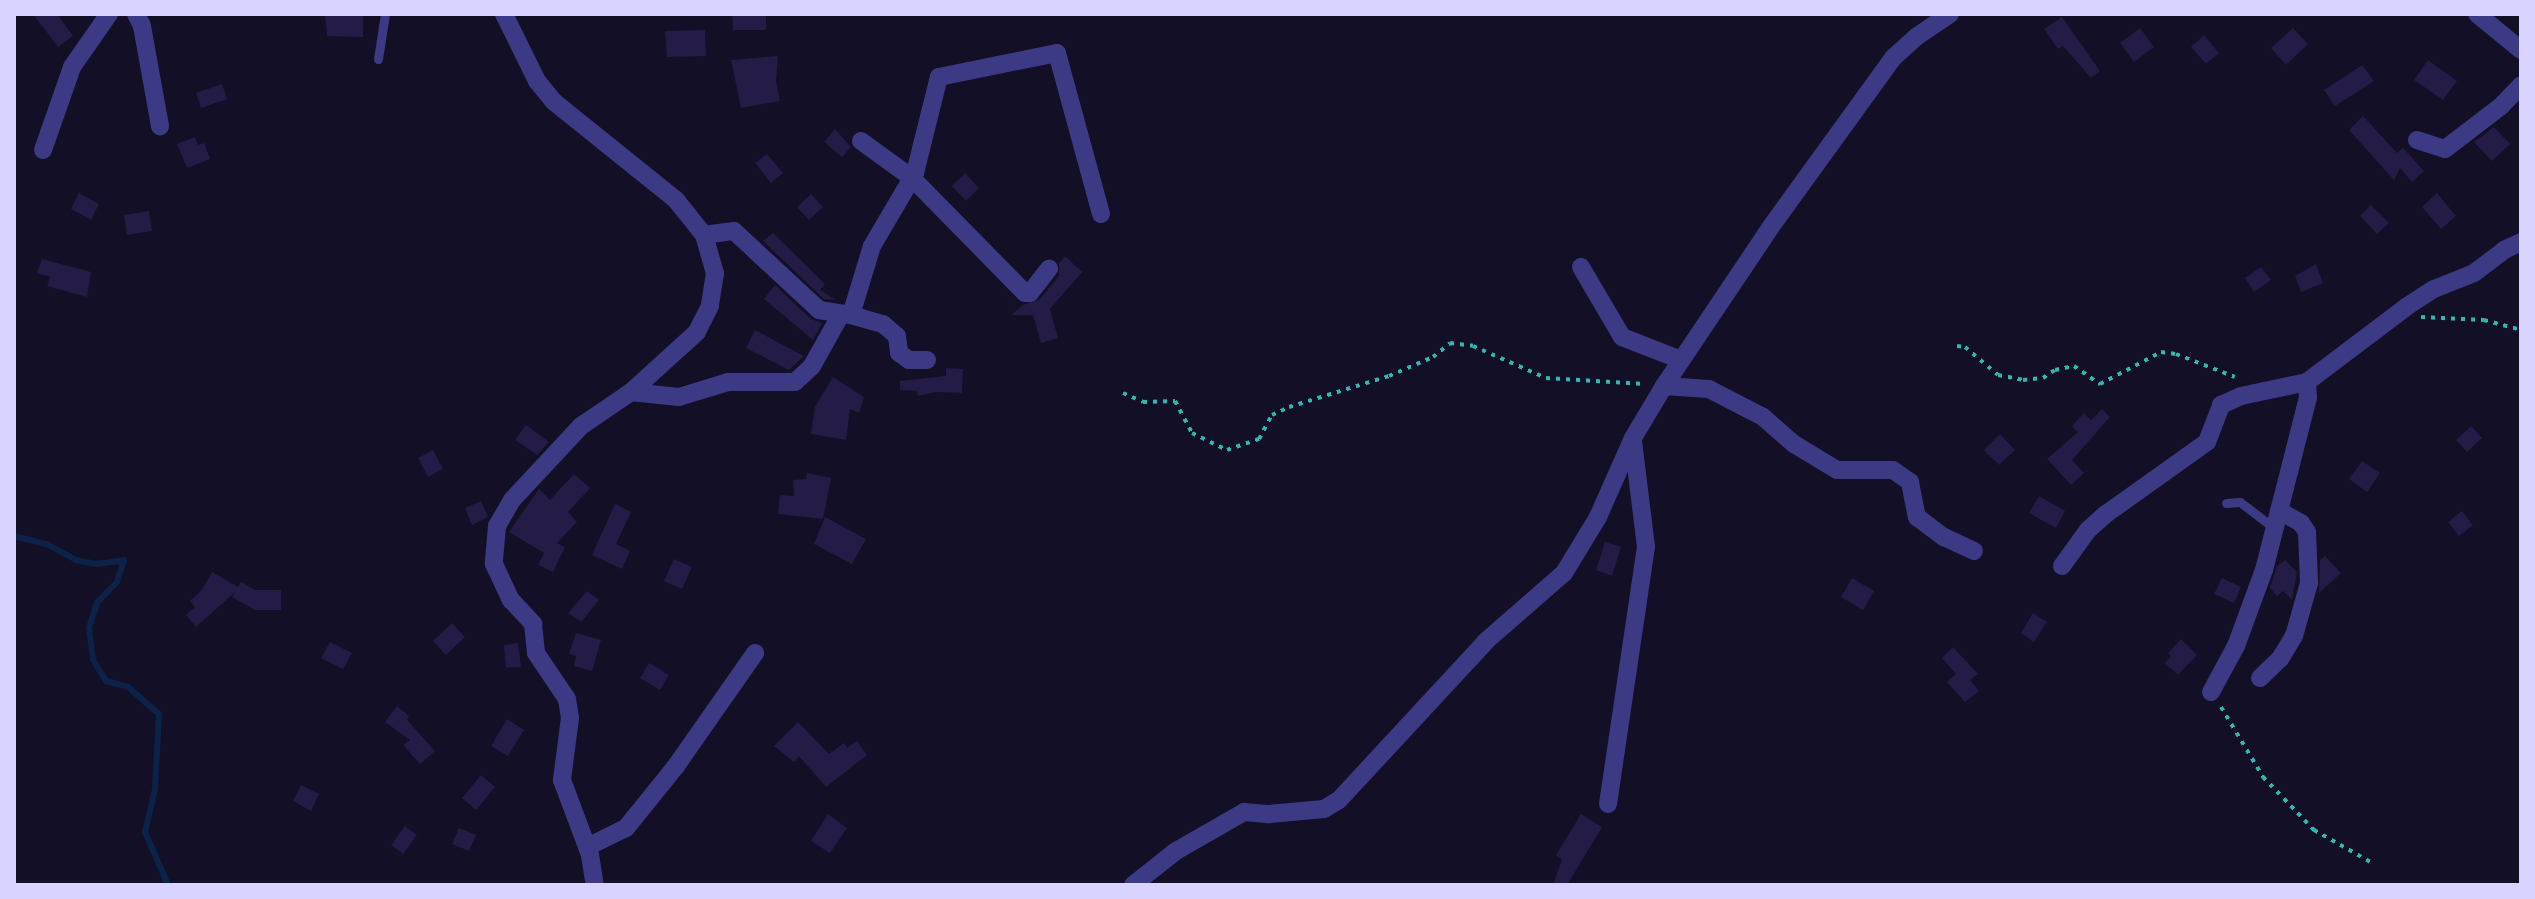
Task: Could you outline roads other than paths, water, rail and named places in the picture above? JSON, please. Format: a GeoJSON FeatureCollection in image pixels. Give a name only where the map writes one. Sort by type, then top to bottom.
{"type":"FeatureCollection","features":[{"type":"Feature","properties":{"kind":"street"},"geometry":{"type":"LineString","coordinates":[[43,150],[72,67],[109,14]]}},
{"type":"Feature","properties":{"kind":"street"},"geometry":{"type":"LineString","coordinates":[[136,14],[142,26],[160,126]]}},
{"type":"Feature","properties":{"kind":"street"},"geometry":{"type":"LineString","coordinates":[[504,14],[537,81],[553,101],[572,120],[654,179],[676,200],[704,235],[715,273],[710,306],[697,332],[631,392],[581,426],[512,500],[497,526],[494,564],[511,600],[533,624],[536,653],[567,699],[570,718],[562,780],[587,847],[595,885]]}},
{"type":"Feature","properties":{"kind":"street"},"geometry":{"type":"LineString","coordinates":[[1133,885],[1176,851],[1244,812],[1269,814],[1324,809],[1339,800],[1486,641],[1564,573],[1598,517],[1633,438],[1681,360],[1885,69],[1909,42],[1950,14]]}},
{"type":"Feature","properties":{"kind":"street"},"geometry":{"type":"LineString","coordinates":[[2477,14],[2521,50]]}},
{"type":"Feature","properties":{"kind":"street"},"geometry":{"type":"LineString","coordinates":[[631,392],[679,397],[728,382],[795,382],[812,366],[845,316],[872,246],[912,178],[939,77],[1057,53],[1101,214]]}},
{"type":"Feature","properties":{"kind":"street"},"geometry":{"type":"LineString","coordinates":[[2417,140],[2445,149],[2501,106],[2521,85]]}},
{"type":"Feature","properties":{"kind":"street"},"geometry":{"type":"LineString","coordinates":[[861,141],[912,178],[1025,293],[1030,293],[1049,269]]}},
{"type":"Feature","properties":{"kind":"street"},"geometry":{"type":"LineString","coordinates":[[704,235],[734,231],[819,310],[883,324],[897,336],[899,353],[909,360],[927,360]]}},
{"type":"Feature","properties":{"kind":"street"},"geometry":{"type":"LineString","coordinates":[[2062,566],[2088,530],[2106,514],[2207,442],[2221,405],[2307,382],[2406,307],[2434,289],[2474,273],[2504,250],[2521,242]]}},
{"type":"Feature","properties":{"kind":"street"},"geometry":{"type":"LineString","coordinates":[[1581,267],[1622,337],[1681,360]]}},
{"type":"Feature","properties":{"kind":"street"},"geometry":{"type":"LineString","coordinates":[[2211,692],[2252,608],[2308,398],[2307,382]]}},
{"type":"Feature","properties":{"kind":"street"},"geometry":{"type":"LineString","coordinates":[[1664,386],[1709,389],[1763,417],[1794,444],[1837,470],[1866,473],[1893,470],[1910,482],[1917,517],[1944,537],[1974,551]]}},
{"type":"Feature","properties":{"kind":"street"},"geometry":{"type":"LineString","coordinates":[[1608,804],[1646,547],[1633,438]]}},
{"type":"Feature","properties":{"kind":"street"},"geometry":{"type":"LineString","coordinates":[[2260,678],[2280,659],[2294,636],[2309,583],[2307,532],[2301,523],[2277,519]]}},
{"type":"Feature","properties":{"kind":"street"},"geometry":{"type":"LineString","coordinates":[[587,847],[626,828],[676,766],[755,653]]}},
{"type":"Feature","properties":{"kind":"lane"},"geometry":{"type":"LineString","coordinates":[[378,59],[385,14]]}},
{"type":"Feature","properties":{"kind":"lane"},"geometry":{"type":"LineString","coordinates":[[2226,503],[2240,502],[2277,519]]}},
{"type":"Feature","properties":{"kind":"waterway"},"geometry":{"type":"LineString","coordinates":[[14,536],[47,544],[76,560],[97,564],[124,560],[117,582],[97,603],[89,627],[93,660],[106,681],[128,687],[159,714],[155,789],[145,832],[168,885]]}}]}
